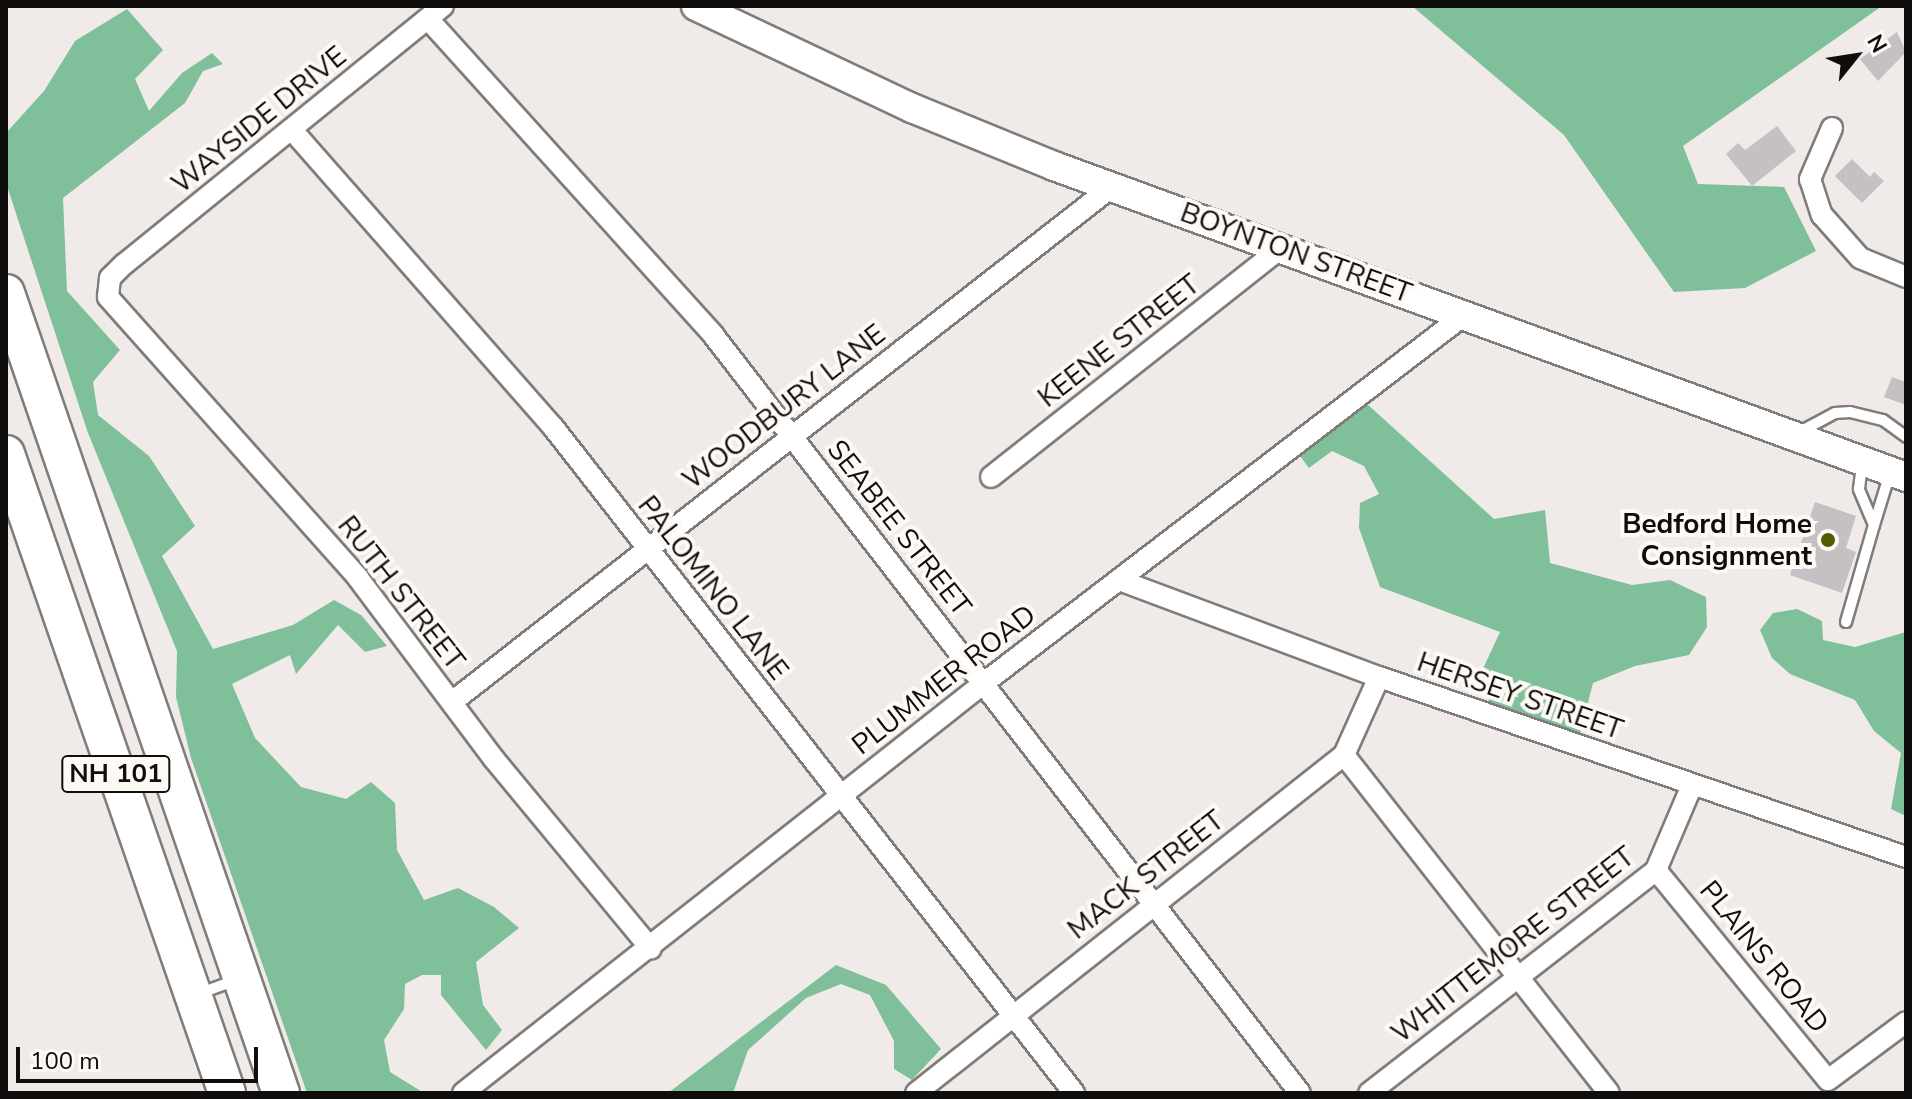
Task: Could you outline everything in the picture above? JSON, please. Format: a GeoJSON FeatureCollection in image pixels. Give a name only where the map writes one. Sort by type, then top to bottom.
{"type":"FeatureCollection","features":[{"type":"Feature","properties":{"kind":"highway","name":"NH 101"},"geometry":{"type":"LineString","coordinates":[[6,293],[281,1093]]}},
{"type":"Feature","properties":{"kind":"highway","name":"NH 101"},"geometry":{"type":"LineString","coordinates":[[6,454],[227,1093]]}},
{"type":"Feature","properties":{"kind":"street","name":"BOYNTON STREET"},"geometry":{"type":"LineString","coordinates":[[696,6],[951,125],[1898,474]]}},
{"type":"Feature","properties":{"kind":"street","name":"WAYSIDE DRIVE"},"geometry":{"type":"LineString","coordinates":[[110,278],[436,12]]}},
{"type":"Feature","properties":{"kind":"street","name":"SEABEE STREET"},"geometry":{"type":"LineString","coordinates":[[436,12],[665,278],[793,436],[1300,1093]]}},
{"type":"Feature","properties":{"kind":"street"},"geometry":{"type":"LineString","coordinates":[[1832,128],[1810,179],[1822,215],[1860,258],[1906,277]]}},
{"type":"Feature","properties":{"kind":"street","name":"PALOMINO LANE"},"geometry":{"type":"LineString","coordinates":[[292,130],[544,415],[647,551],[1074,1093]]}},
{"type":"Feature","properties":{"kind":"street","name":"WOODBURY LANE"},"geometry":{"type":"LineString","coordinates":[[452,702],[1113,186]]}},
{"type":"Feature","properties":{"kind":"street","name":"KEENE STREET"},"geometry":{"type":"LineString","coordinates":[[991,477],[1281,248]]}},
{"type":"Feature","properties":{"kind":"street","name":"RUTH STREET"},"geometry":{"type":"LineString","coordinates":[[110,278],[108,297],[130,326],[358,578],[452,702],[651,949]]}},
{"type":"Feature","properties":{"kind":"street","name":"PLUMMER ROAD"},"geometry":{"type":"LineString","coordinates":[[463,1093],[651,949],[984,683],[1463,316]]}},
{"type":"Feature","properties":{"kind":"street","name":"HERSEY STREET"},"geometry":{"type":"LineString","coordinates":[[1119,580],[1379,677],[1906,857]]}},
{"type":"Feature","properties":{"kind":"street","name":"MACK STREET"},"geometry":{"type":"LineString","coordinates":[[916,1093],[1344,755],[1379,677]]}},
{"type":"Feature","properties":{"kind":"street"},"geometry":{"type":"LineString","coordinates":[[1344,755],[1609,1093]]}},
{"type":"Feature","properties":{"kind":"street","name":"WHITTEMORE STREET"},"geometry":{"type":"LineString","coordinates":[[1369,1093],[1656,870],[1668,853],[1692,785]]}},
{"type":"Feature","properties":{"kind":"street","name":"PLAINS ROAD"},"geometry":{"type":"LineString","coordinates":[[1656,870],[1828,1080],[1906,1022]]}},
{"type":"Feature","properties":{"kind":"lane"},"geometry":{"type":"LineString","coordinates":[[1791,437],[1835,413],[1850,412],[1883,420],[1906,437]]}},
{"type":"Feature","properties":{"kind":"lane"},"geometry":{"type":"LineString","coordinates":[[1862,462],[1859,489],[1874,525]]}},
{"type":"Feature","properties":{"kind":"lane"},"geometry":{"type":"LineString","coordinates":[[1846,622],[1874,525],[1898,474]]}},
{"type":"Feature","properties":{"kind":"lane"},"geometry":{"type":"LineString","coordinates":[[193,996],[241,978]]}},
{"type":"Feature","properties":{"kind":"green space"},"geometry":{"type":"Polygon","coordinates":[[[1412,6],[1882,6],[1683,146],[1698,184],[1784,187],[1816,251],[1745,288],[1674,292],[1564,135],[1412,6]]]}},
{"type":"Feature","properties":{"kind":"green space"},"geometry":{"type":"Polygon","coordinates":[[[127,9],[163,50],[135,79],[149,111],[182,73],[212,53],[223,64],[203,71],[185,103],[63,198],[67,291],[120,350],[93,382],[98,415],[149,456],[195,526],[162,556],[213,649],[293,625],[334,600],[361,615],[387,646],[365,652],[338,625],[296,674],[290,655],[232,684],[255,738],[301,787],[346,799],[371,782],[395,803],[397,850],[424,900],[458,888],[494,907],[519,928],[476,962],[483,1005],[502,1030],[486,1050],[441,995],[441,975],[422,975],[405,984],[404,1009],[384,1040],[390,1072],[424,1093],[307,1093],[191,758],[176,697],[177,651],[88,433],[6,183],[6,133],[44,91],[75,41],[127,9]]]}},
{"type":"Feature","properties":{"kind":"green space"},"geometry":{"type":"Polygon","coordinates":[[[1366,403],[1494,519],[1545,510],[1550,563],[1632,585],[1670,580],[1706,597],[1707,627],[1689,655],[1635,666],[1593,683],[1579,738],[1491,707],[1481,673],[1500,632],[1380,587],[1359,528],[1360,503],[1379,494],[1364,466],[1332,451],[1309,468],[1297,452],[1366,403]]]}},
{"type":"Feature","properties":{"kind":"green space"},"geometry":{"type":"Polygon","coordinates":[[[1797,609],[1822,621],[1823,640],[1855,647],[1906,632],[1906,816],[1891,809],[1901,753],[1874,731],[1855,700],[1790,674],[1772,658],[1760,630],[1773,613],[1797,609]]]}},
{"type":"Feature","properties":{"kind":"green space"},"geometry":{"type":"Polygon","coordinates":[[[836,965],[886,985],[941,1049],[912,1080],[894,1069],[894,1041],[870,995],[841,984],[806,998],[748,1050],[733,1093],[668,1093],[836,965]]]}},
{"type":"Feature","properties":{"kind":"building"},"geometry":{"type":"Polygon","coordinates":[[[1897,32],[1906,52],[1878,81],[1860,59],[1897,32]]]}},
{"type":"Feature","properties":{"kind":"building"},"geometry":{"type":"Polygon","coordinates":[[[1777,126],[1796,151],[1752,186],[1726,154],[1738,143],[1745,150],[1777,126]]]}},
{"type":"Feature","properties":{"kind":"building"},"geometry":{"type":"Polygon","coordinates":[[[1852,159],[1870,177],[1874,172],[1884,181],[1862,203],[1835,176],[1852,159]]]}},
{"type":"Feature","properties":{"kind":"building"},"geometry":{"type":"Polygon","coordinates":[[[1892,377],[1906,382],[1906,405],[1884,397],[1892,377]]]}},
{"type":"Feature","properties":{"kind":"building"},"geometry":{"type":"Polygon","coordinates":[[[1815,502],[1856,516],[1846,548],[1856,552],[1842,593],[1790,575],[1815,502]]]}},
{"type":"Feature","properties":{"kind":"place","name":"Bedford Home Consignment"},"geometry":{"type":"Point","coordinates":[1828,540]}}]}
